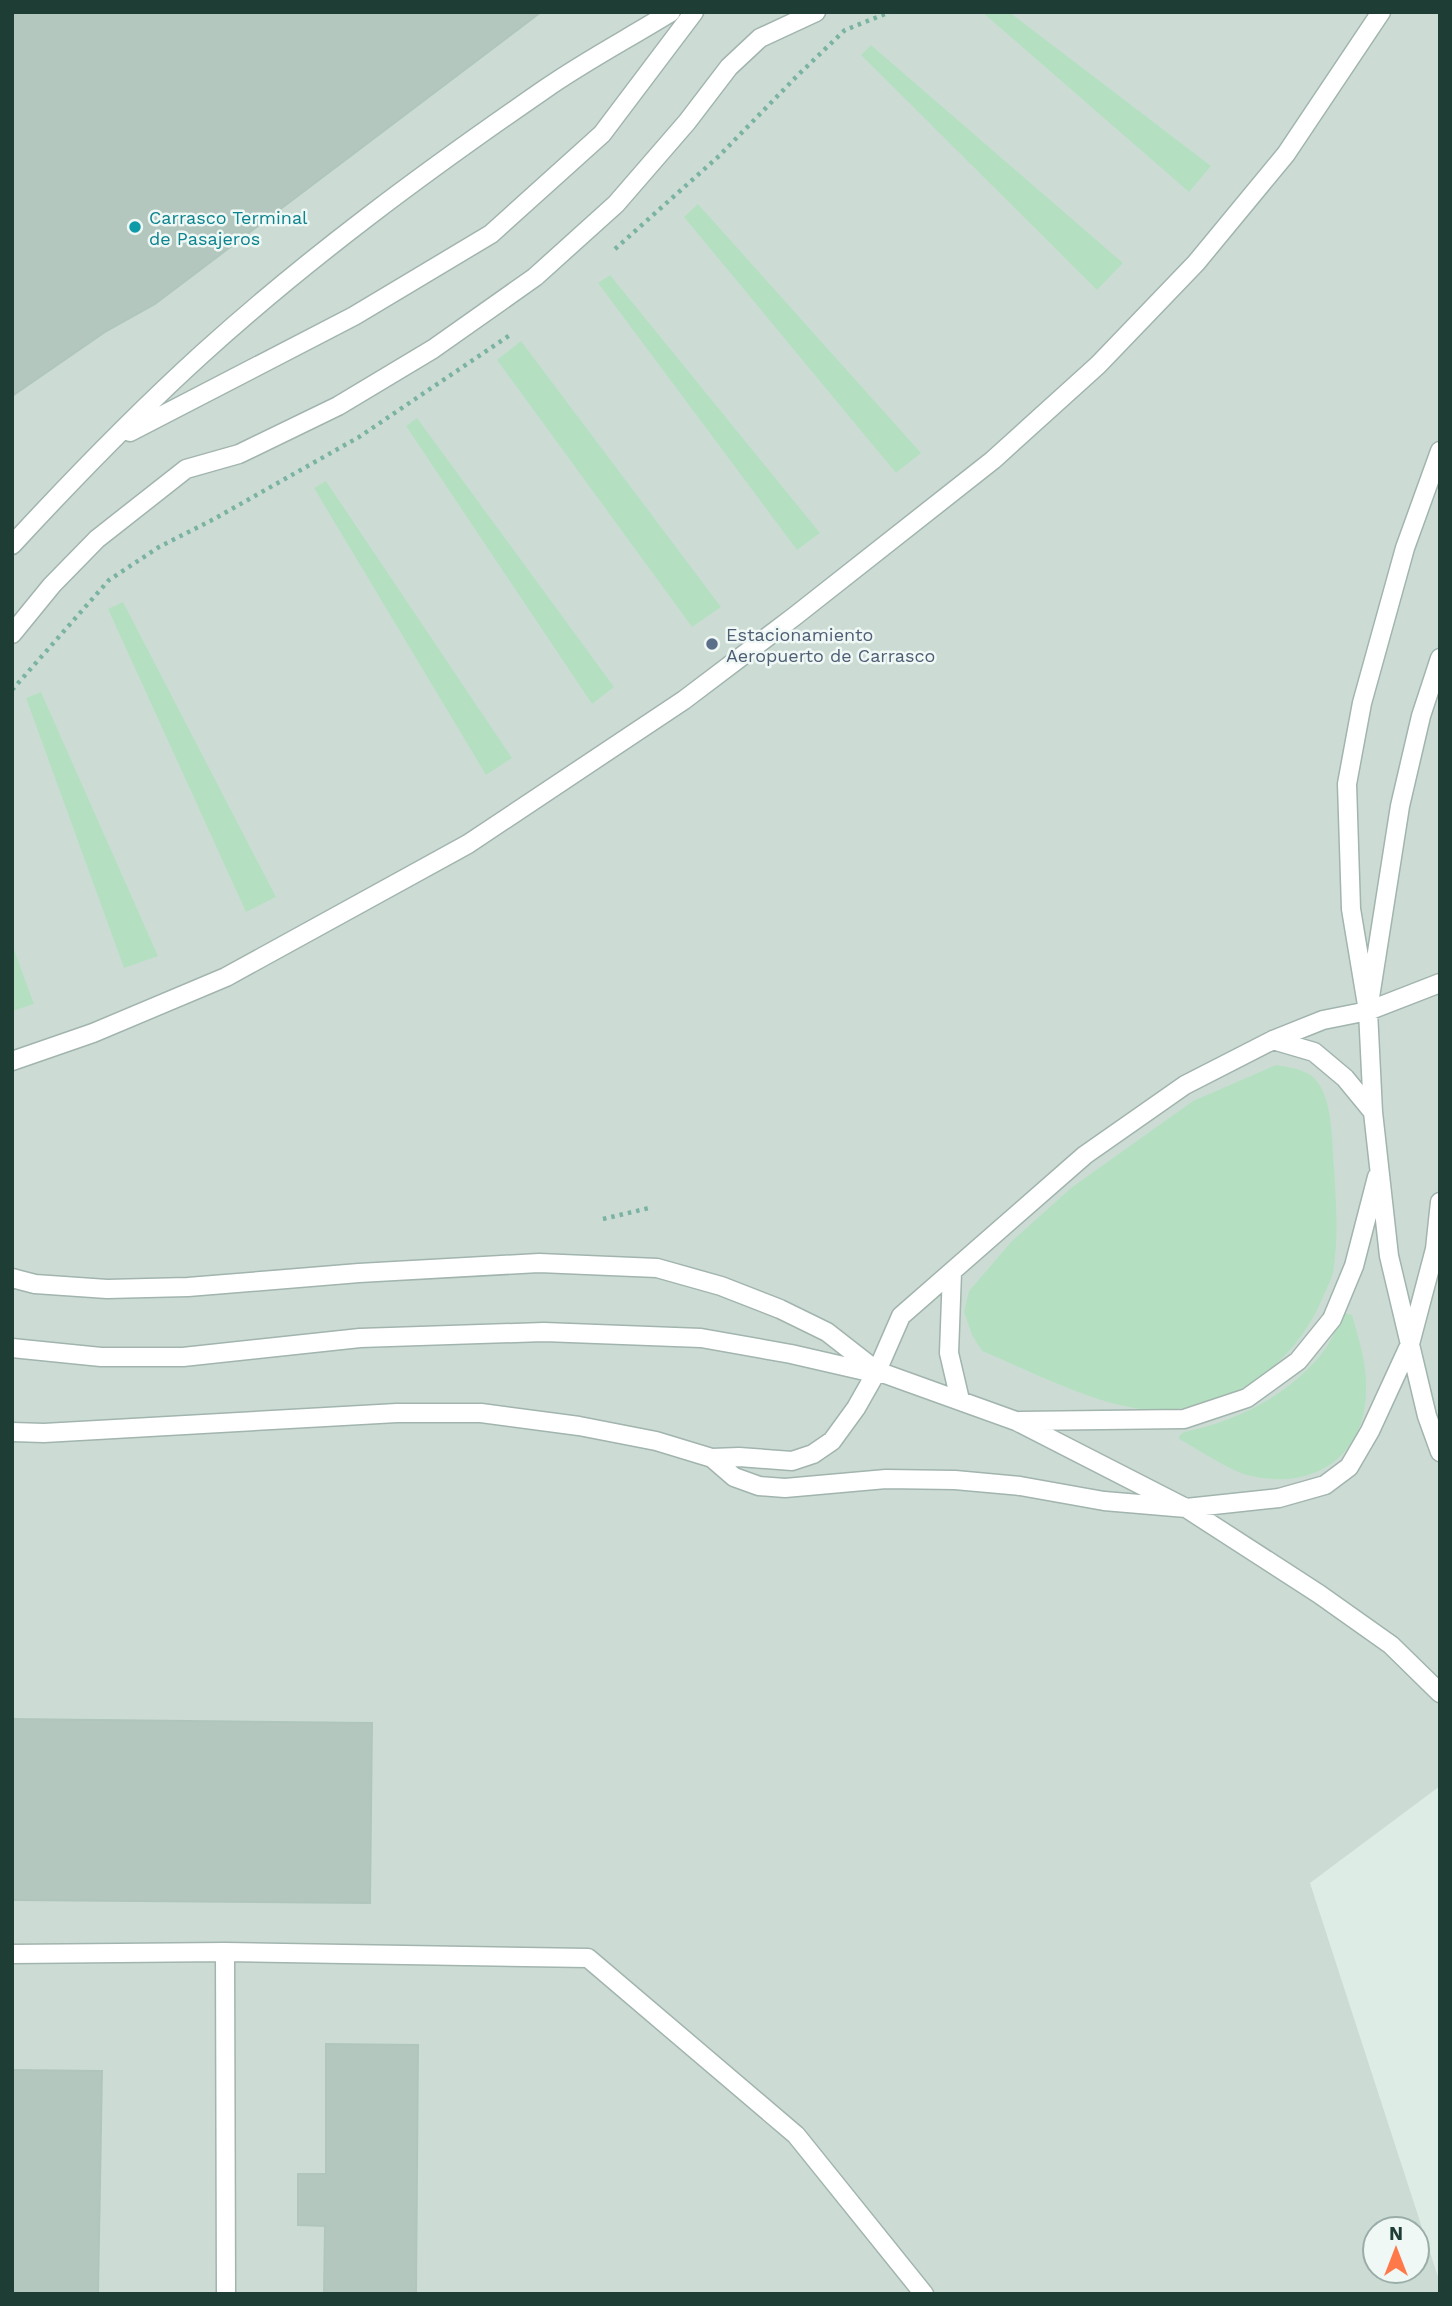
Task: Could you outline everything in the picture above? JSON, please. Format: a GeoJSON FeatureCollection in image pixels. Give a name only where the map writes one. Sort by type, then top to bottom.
{"type":"FeatureCollection","features":[{"type":"Feature","properties":{"kind":"lane"},"geometry":{"type":"LineString","coordinates":[[12,545],[74,479],[202,354],[300,270],[547,88],[671,12]]}},
{"type":"Feature","properties":{"kind":"lane"},"geometry":{"type":"LineString","coordinates":[[111,442],[354,316],[491,234],[602,134],[694,12]]}},
{"type":"Feature","properties":{"kind":"lane"},"geometry":{"type":"LineString","coordinates":[[12,634],[52,585],[97,539],[187,469],[239,454],[338,406],[433,349],[535,277],[615,204],[687,122],[729,67],[760,38],[816,12]]}},
{"type":"Feature","properties":{"kind":"lane"},"geometry":{"type":"LineString","coordinates":[[12,1061],[93,1033],[226,977],[468,844],[684,699],[806,608],[993,460],[1098,365],[1196,263],[1286,154],[1381,12]]}},
{"type":"Feature","properties":{"kind":"lane"},"geometry":{"type":"LineString","coordinates":[[1440,451],[1405,548],[1362,703],[1347,784],[1351,909],[1368,1010],[1373,1112],[1389,1256],[1427,1416],[1440,1452]]}},
{"type":"Feature","properties":{"kind":"lane"},"geometry":{"type":"LineString","coordinates":[[1368,1010],[1400,806],[1421,716],[1440,658]]}},
{"type":"Feature","properties":{"kind":"lane"},"geometry":{"type":"LineString","coordinates":[[12,1432],[44,1433],[397,1413],[481,1413],[579,1426],[656,1441],[712,1458],[792,1461],[813,1454],[832,1441],[856,1408],[877,1371],[901,1316],[1085,1155],[1185,1085],[1273,1040],[1323,1020],[1368,1010],[1440,984]]}},
{"type":"Feature","properties":{"kind":"lane"},"geometry":{"type":"LineString","coordinates":[[1273,1040],[1314,1052],[1345,1078],[1373,1112]]}},
{"type":"Feature","properties":{"kind":"lane"},"geometry":{"type":"LineString","coordinates":[[1016,1421],[1184,1419],[1247,1398],[1298,1361],[1332,1319],[1354,1266],[1380,1163]]}},
{"type":"Feature","properties":{"kind":"lane"},"geometry":{"type":"LineString","coordinates":[[712,1458],[734,1477],[759,1486],[785,1488],[886,1479],[955,1480],[1020,1486],[1104,1501],[1186,1508],[1279,1498],[1325,1485],[1349,1467],[1370,1431],[1410,1345],[1435,1249],[1440,1202]]}},
{"type":"Feature","properties":{"kind":"lane"},"geometry":{"type":"LineString","coordinates":[[12,1278],[36,1284],[107,1289],[188,1287],[359,1273],[540,1263],[657,1268],[721,1286],[780,1309],[827,1332],[877,1371],[1016,1421],[1186,1508],[1319,1594],[1391,1645],[1440,1693]]}},
{"type":"Feature","properties":{"kind":"lane"},"geometry":{"type":"LineString","coordinates":[[952,1272],[949,1353],[960,1400]]}},
{"type":"Feature","properties":{"kind":"lane"},"geometry":{"type":"LineString","coordinates":[[12,1348],[101,1357],[183,1357],[360,1338],[544,1332],[701,1338],[865,1371],[877,1371]]}},
{"type":"Feature","properties":{"kind":"lane"},"geometry":{"type":"LineString","coordinates":[[12,1954],[225,1952],[588,1958],[796,2135],[924,2294]]}},
{"type":"Feature","properties":{"kind":"lane"},"geometry":{"type":"LineString","coordinates":[[225,1952],[226,2294]]}},
{"type":"Feature","properties":{"kind":"path"},"geometry":{"type":"LineString","coordinates":[[603,1219],[649,1208]]}},
{"type":"Feature","properties":{"kind":"shaded area"},"geometry":{"type":"Polygon","coordinates":[[[12,12],[1440,12],[1440,1786],[1310,1883],[1418,2215],[1361,2215],[1361,2285],[1431,2285],[1431,2255],[1440,2283],[1440,2294],[12,2294],[12,12]]]}},
{"type":"Feature","properties":{"kind":"green space"},"geometry":{"type":"Polygon","coordinates":[[[982,12],[1009,12],[1211,166],[1189,192],[982,12]]]}},
{"type":"Feature","properties":{"kind":"green space"},"geometry":{"type":"Polygon","coordinates":[[[871,45],[1123,263],[1097,290],[861,55],[871,45]]]}},
{"type":"Feature","properties":{"kind":"green space"},"geometry":{"type":"Polygon","coordinates":[[[698,204],[921,453],[896,473],[684,217],[698,204]]]}},
{"type":"Feature","properties":{"kind":"green space"},"geometry":{"type":"Polygon","coordinates":[[[610,275],[820,533],[797,550],[598,283],[610,275]]]}},
{"type":"Feature","properties":{"kind":"green space"},"geometry":{"type":"Polygon","coordinates":[[[521,341],[721,607],[692,627],[497,360],[521,341]]]}},
{"type":"Feature","properties":{"kind":"green space"},"geometry":{"type":"Polygon","coordinates":[[[417,418],[614,687],[592,704],[406,426],[417,418]]]}},
{"type":"Feature","properties":{"kind":"green space"},"geometry":{"type":"Polygon","coordinates":[[[326,481],[512,758],[486,775],[314,488],[326,481]]]}},
{"type":"Feature","properties":{"kind":"green space"},"geometry":{"type":"Polygon","coordinates":[[[123,602],[276,897],[246,912],[108,609],[123,602]]]}},
{"type":"Feature","properties":{"kind":"green space"},"geometry":{"type":"Polygon","coordinates":[[[41,692],[158,956],[124,968],[26,698],[41,692]]]}},
{"type":"Feature","properties":{"kind":"green space"},"geometry":{"type":"Polygon","coordinates":[[[12,944],[34,1004],[12,1011],[12,944]]]}},
{"type":"Feature","properties":{"kind":"green space"},"geometry":{"type":"Polygon","coordinates":[[[1276,1065],[1307,1073],[1321,1087],[1325,1097],[1332,1133],[1336,1220],[1335,1260],[1331,1279],[1311,1321],[1296,1343],[1278,1362],[1235,1392],[1185,1408],[1158,1410],[1137,1409],[1092,1397],[982,1351],[972,1335],[964,1312],[969,1291],[1012,1241],[1071,1188],[1193,1101],[1276,1065]]]}},
{"type":"Feature","properties":{"kind":"green space"},"geometry":{"type":"Polygon","coordinates":[[[1344,1313],[1352,1315],[1363,1357],[1366,1374],[1365,1408],[1359,1429],[1348,1447],[1334,1461],[1317,1472],[1297,1478],[1251,1476],[1224,1465],[1179,1439],[1184,1432],[1241,1414],[1291,1384],[1324,1351],[1344,1313]]]}},
{"type":"Feature","properties":{"kind":"building","name":"Carrasco Terminal de Pasajeros"},"geometry":{"type":"Polygon","coordinates":[[[12,12],[541,12],[155,304],[105,332],[12,396],[12,12]]]}},
{"type":"Feature","properties":{"kind":"building"},"geometry":{"type":"Polygon","coordinates":[[[12,1719],[372,1723],[370,1903],[12,1900],[12,1719]]]}},
{"type":"Feature","properties":{"kind":"building"},"geometry":{"type":"Polygon","coordinates":[[[326,2044],[418,2045],[416,2294],[324,2294],[325,2226],[298,2225],[298,2174],[326,2174],[326,2044]]]}},
{"type":"Feature","properties":{"kind":"building"},"geometry":{"type":"Polygon","coordinates":[[[12,2070],[102,2071],[98,2294],[12,2294],[12,2070]]]}},
{"type":"Feature","properties":{"kind":"place","name":"Carrasco Terminal de Pasajeros"},"geometry":{"type":"Point","coordinates":[135,227]}},
{"type":"Feature","properties":{"kind":"place","name":"Estacionamiento Aeropuerto de Carrasco"},"geometry":{"type":"Point","coordinates":[712,644]}}]}
